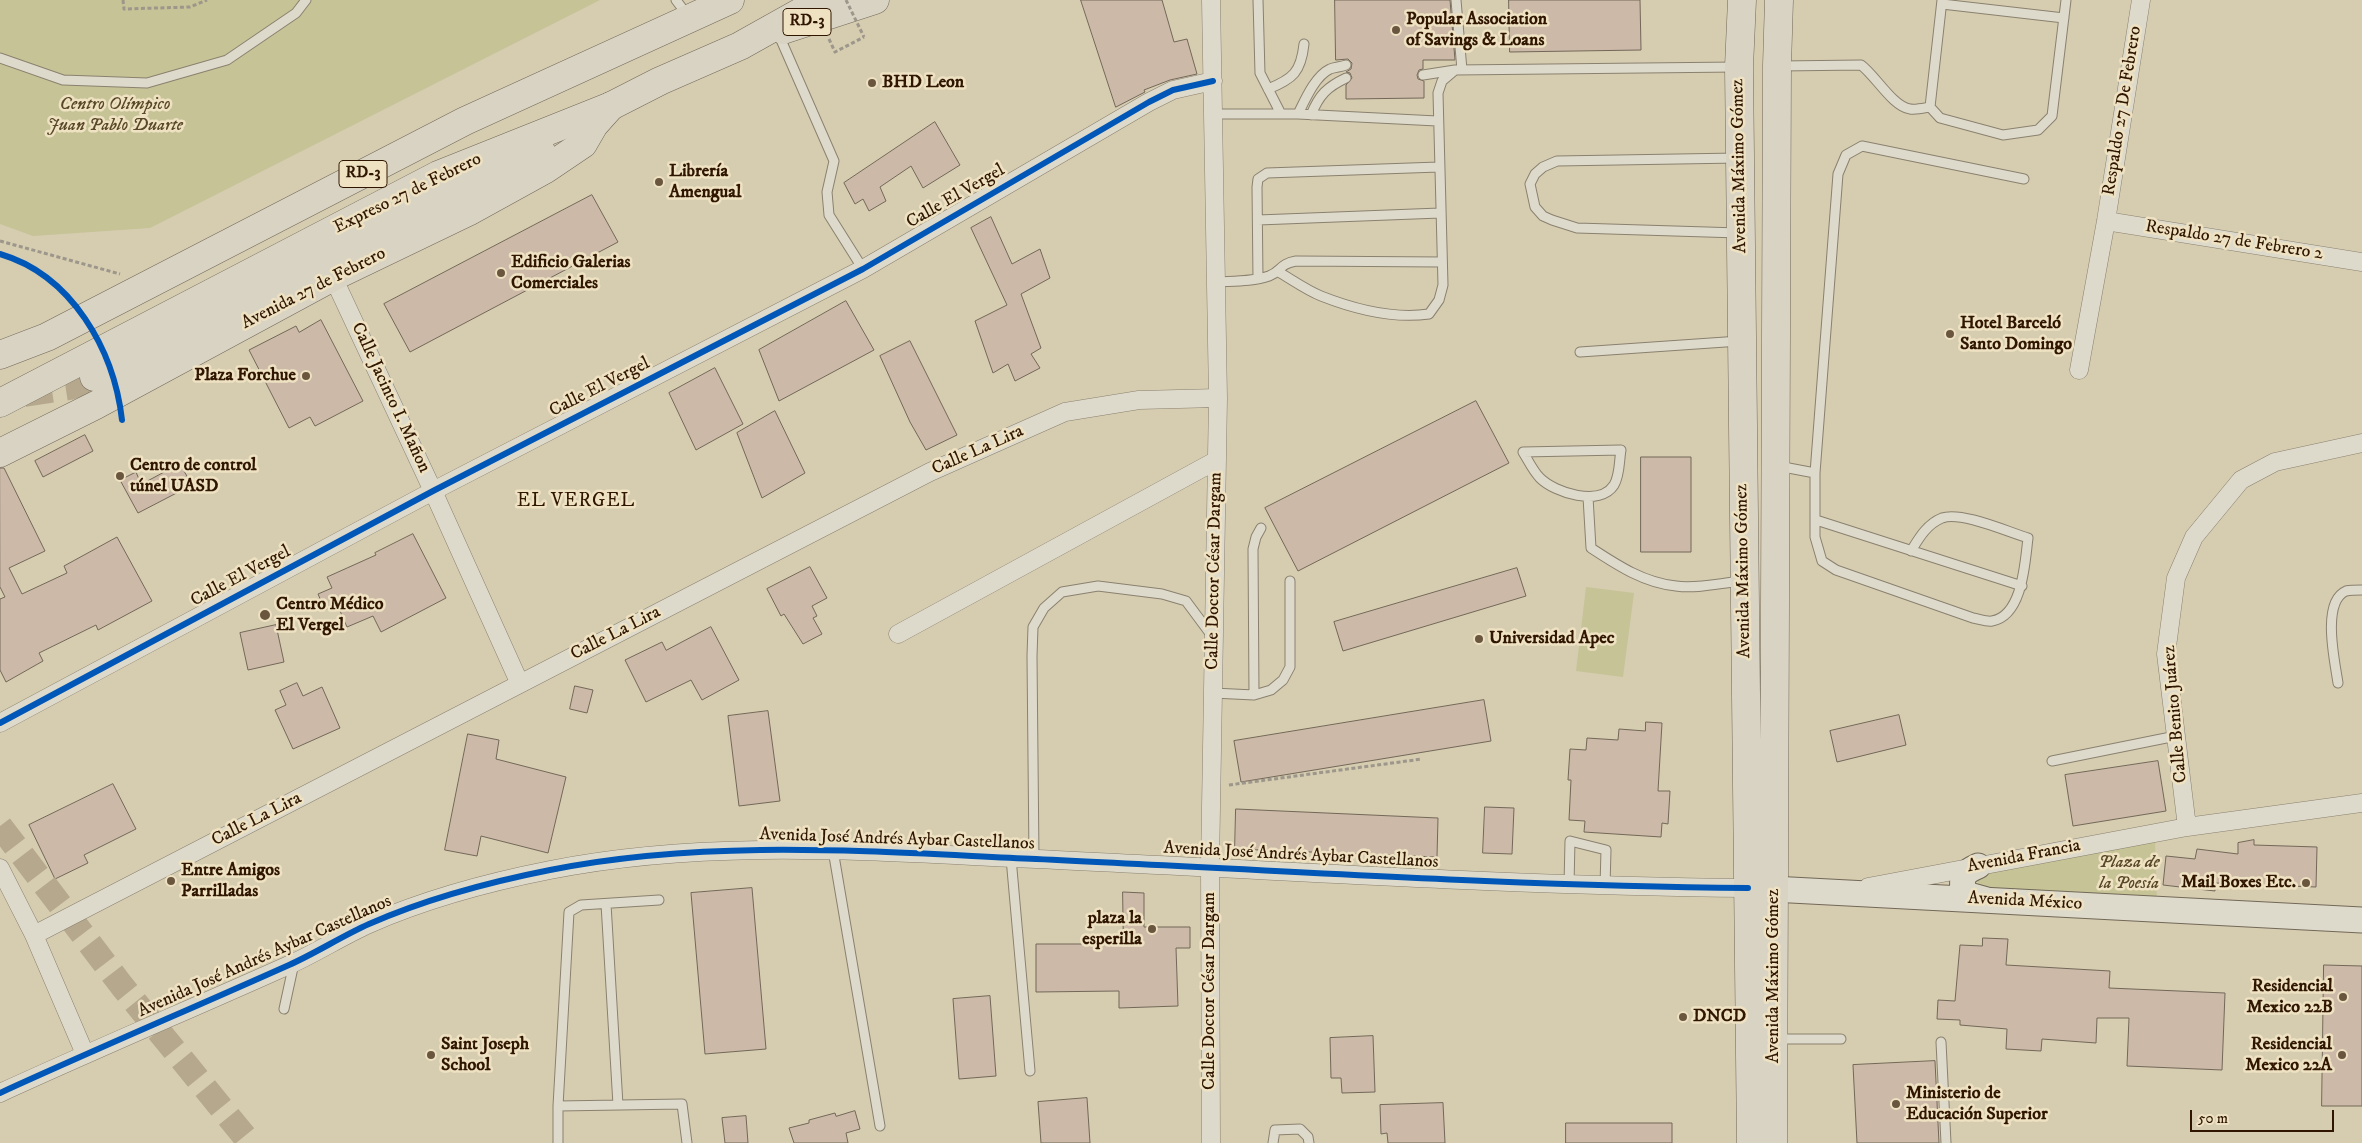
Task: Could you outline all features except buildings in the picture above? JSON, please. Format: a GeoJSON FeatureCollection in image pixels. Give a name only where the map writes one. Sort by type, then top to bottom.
{"type":"FeatureCollection","features":[{"type":"Feature","properties":{"kind":"main road","name":"Expreso 27 de Febrero"},"geometry":{"type":"LineString","coordinates":[[0,355],[47,337],[683,9],[730,0]]}},
{"type":"Feature","properties":{"kind":"main road","name":"Expreso 27 de Febrero"},"geometry":{"type":"LineString","coordinates":[[0,403],[438,175],[603,115],[660,81],[740,46],[822,0]]}},
{"type":"Feature","properties":{"kind":"main road","name":"RD-3"},"geometry":{"type":"LineString","coordinates":[[740,46],[875,0]]}},
{"type":"Feature","properties":{"kind":"main road","name":"Avenida Máximo Gómez"},"geometry":{"type":"LineString","coordinates":[[1742,0],[1739,67],[1744,581],[1761,888],[1773,1039],[1773,1143]]}},
{"type":"Feature","properties":{"kind":"main road","name":"Avenida Máximo Gómez"},"geometry":{"type":"LineString","coordinates":[[1751,1143],[1775,466],[1779,0]]}},
{"type":"Feature","properties":{"kind":"main road"},"geometry":{"type":"LineString","coordinates":[[1777,59],[1798,0]]}},
{"type":"Feature","properties":{"kind":"main road"},"geometry":{"type":"LineString","coordinates":[[94,377],[603,115]]}},
{"type":"Feature","properties":{"kind":"main road","name":"Avenida 27 de Febrero"},"geometry":{"type":"LineString","coordinates":[[0,453],[105,400],[334,277],[468,212],[546,169],[583,144],[603,115]]}},
{"type":"Feature","properties":{"kind":"main road"},"geometry":{"type":"LineString","coordinates":[[0,342],[47,337]]}},
{"type":"Feature","properties":{"kind":"main road"},"geometry":{"type":"LineString","coordinates":[[1978,866],[1965,872],[1962,879],[1963,889],[1969,895],[1989,900]]}},
{"type":"Feature","properties":{"kind":"main road","name":"Avenida México"},"geometry":{"type":"LineString","coordinates":[[1761,888],[2362,920]]}},
{"type":"Feature","properties":{"kind":"street","name":"Calle Doctor César Dargam"},"geometry":{"type":"LineString","coordinates":[[1211,0],[1218,398],[1210,866],[1211,1143]]}},
{"type":"Feature","properties":{"kind":"street","name":"Respaldo 27 De Febrero"},"geometry":{"type":"LineString","coordinates":[[2079,370],[2106,221],[2141,0]]}},
{"type":"Feature","properties":{"kind":"street","name":"Calle El Vergel"},"geometry":{"type":"LineString","coordinates":[[0,723],[433,491],[864,269],[1149,102],[1173,90],[1213,81]]}},
{"type":"Feature","properties":{"kind":"street","name":"Respaldo 27 de Febrero 2"},"geometry":{"type":"LineString","coordinates":[[2106,221],[2362,262]]}},
{"type":"Feature","properties":{"kind":"street","name":"Calle Jacinto I. Mañon"},"geometry":{"type":"LineString","coordinates":[[334,277],[520,684]]}},
{"type":"Feature","properties":{"kind":"street","name":"Calle La Lira"},"geometry":{"type":"LineString","coordinates":[[34,935],[930,472],[1065,412],[1139,400],[1218,398]]}},
{"type":"Feature","properties":{"kind":"street","name":"Calle Benito Juárez"},"geometry":{"type":"LineString","coordinates":[[2187,827],[2166,654],[2176,578],[2194,537],[2241,480],[2275,462],[2362,443]]}},
{"type":"Feature","properties":{"kind":"street"},"geometry":{"type":"LineString","coordinates":[[898,634],[1217,460]]}},
{"type":"Feature","properties":{"kind":"street","name":"Avenida Francia"},"geometry":{"type":"LineString","coordinates":[[1836,893],[2187,827],[2362,803]]}},
{"type":"Feature","properties":{"kind":"street","name":"Avenida José Andrés Aybar Castellanos"},"geometry":{"type":"LineString","coordinates":[[0,1093],[294,962],[369,924],[484,885],[550,870],[623,858],[700,851],[833,849],[1210,866],[1605,887],[1761,888]]}},
{"type":"Feature","properties":{"kind":"street"},"geometry":{"type":"LineString","coordinates":[[0,868],[34,935],[85,1054]]}},
{"type":"Feature","properties":{"kind":"lane"},"geometry":{"type":"LineString","coordinates":[[0,58],[63,80],[147,83],[227,60],[296,13],[306,0]]}},
{"type":"Feature","properties":{"kind":"lane"},"geometry":{"type":"LineString","coordinates":[[1258,0],[1260,73],[1281,114]]}},
{"type":"Feature","properties":{"kind":"lane"},"geometry":{"type":"LineString","coordinates":[[1456,0],[1459,70]]}},
{"type":"Feature","properties":{"kind":"lane"},"geometry":{"type":"LineString","coordinates":[[1777,59],[1860,65],[1874,76],[1894,100],[1909,109],[1930,108],[1940,118],[2003,135],[2038,130],[2052,116],[2066,0]]}},
{"type":"Feature","properties":{"kind":"lane"},"geometry":{"type":"LineString","coordinates":[[1930,108],[1942,2],[2064,18]]}},
{"type":"Feature","properties":{"kind":"lane"},"geometry":{"type":"LineString","coordinates":[[778,32],[834,162],[827,192],[829,215],[864,269]]}},
{"type":"Feature","properties":{"kind":"lane"},"geometry":{"type":"LineString","coordinates":[[1268,89],[1284,82],[1295,73],[1302,63],[1304,44]]}},
{"type":"Feature","properties":{"kind":"lane"},"geometry":{"type":"LineString","coordinates":[[1298,114],[1308,93],[1320,78],[1329,69],[1346,65]]}},
{"type":"Feature","properties":{"kind":"lane"},"geometry":{"type":"LineString","coordinates":[[1423,75],[1459,70],[1739,67]]}},
{"type":"Feature","properties":{"kind":"lane"},"geometry":{"type":"LineString","coordinates":[[1277,271],[1320,296],[1363,310],[1413,316],[1429,314],[1439,300],[1443,285],[1437,121],[1438,93],[1442,81],[1459,70]]}},
{"type":"Feature","properties":{"kind":"lane"},"geometry":{"type":"LineString","coordinates":[[1311,115],[1318,99],[1329,86],[1346,78]]}},
{"type":"Feature","properties":{"kind":"lane"},"geometry":{"type":"LineString","coordinates":[[1213,114],[1298,114],[1437,121]]}},
{"type":"Feature","properties":{"kind":"lane"},"geometry":{"type":"LineString","coordinates":[[1911,551],[1924,530],[1943,518],[1960,517],[2028,538],[2022,586],[2011,608],[2001,618],[1991,621],[1973,618],[1836,570],[1822,561],[1817,550],[1815,473],[1838,174],[1846,155],[1862,146],[2024,179]]}},
{"type":"Feature","properties":{"kind":"lane"},"geometry":{"type":"LineString","coordinates":[[1741,158],[1557,161],[1543,167],[1530,184],[1535,207],[1543,216],[1578,228],[1741,233]]}},
{"type":"Feature","properties":{"kind":"lane"},"geometry":{"type":"LineString","coordinates":[[1258,279],[1258,179],[1267,173],[1439,167]]}},
{"type":"Feature","properties":{"kind":"lane"},"geometry":{"type":"LineString","coordinates":[[1258,220],[1440,214]]}},
{"type":"Feature","properties":{"kind":"lane"},"geometry":{"type":"LineString","coordinates":[[1216,282],[1258,279],[1277,271],[1284,263],[1296,261],[1442,262]]}},
{"type":"Feature","properties":{"kind":"lane"},"geometry":{"type":"LineString","coordinates":[[1580,352],[1742,340]]}},
{"type":"Feature","properties":{"kind":"lane"},"geometry":{"type":"LineString","coordinates":[[1621,450],[1614,486],[1601,494],[1588,497],[1566,494],[1548,484],[1539,477],[1523,452],[1621,450]]}},
{"type":"Feature","properties":{"kind":"lane"},"geometry":{"type":"LineString","coordinates":[[1775,466],[1815,473]]}},
{"type":"Feature","properties":{"kind":"lane"},"geometry":{"type":"LineString","coordinates":[[1588,497],[1591,548],[1628,571],[1647,579],[1676,586],[1744,581]]}},
{"type":"Feature","properties":{"kind":"lane"},"geometry":{"type":"LineString","coordinates":[[1816,520],[2022,586]]}},
{"type":"Feature","properties":{"kind":"lane"},"geometry":{"type":"LineString","coordinates":[[1254,694],[1253,549],[1256,537],[1262,528]]}},
{"type":"Feature","properties":{"kind":"lane"},"geometry":{"type":"LineString","coordinates":[[1213,693],[1254,694],[1271,690],[1283,680],[1290,667],[1290,581]]}},
{"type":"Feature","properties":{"kind":"lane"},"geometry":{"type":"LineString","coordinates":[[1034,859],[1032,646],[1033,627],[1044,608],[1062,592],[1098,586],[1162,594],[1186,601],[1214,639]]}},
{"type":"Feature","properties":{"kind":"lane"},"geometry":{"type":"LineString","coordinates":[[2338,683],[2331,623],[2335,601],[2346,591],[2362,590]]}},
{"type":"Feature","properties":{"kind":"lane"},"geometry":{"type":"LineString","coordinates":[[2052,760],[2176,736]]}},
{"type":"Feature","properties":{"kind":"lane"},"geometry":{"type":"LineString","coordinates":[[1570,885],[1570,841],[1606,850],[1605,887]]}},
{"type":"Feature","properties":{"kind":"lane"},"geometry":{"type":"LineString","coordinates":[[833,849],[880,1126]]}},
{"type":"Feature","properties":{"kind":"lane"},"geometry":{"type":"LineString","coordinates":[[1011,858],[1030,1071]]}},
{"type":"Feature","properties":{"kind":"lane"},"geometry":{"type":"LineString","coordinates":[[558,1143],[558,1106],[569,912],[580,905],[658,900]]}},
{"type":"Feature","properties":{"kind":"lane"},"geometry":{"type":"LineString","coordinates":[[606,904],[618,1105]]}},
{"type":"Feature","properties":{"kind":"lane"},"geometry":{"type":"LineString","coordinates":[[284,1009],[294,962]]}},
{"type":"Feature","properties":{"kind":"lane"},"geometry":{"type":"LineString","coordinates":[[1773,1039],[1841,1040]]}},
{"type":"Feature","properties":{"kind":"lane"},"geometry":{"type":"LineString","coordinates":[[1941,1042],[1946,1143]]}},
{"type":"Feature","properties":{"kind":"lane"},"geometry":{"type":"LineString","coordinates":[[558,1106],[682,1104],[688,1143]]}},
{"type":"Feature","properties":{"kind":"lane"},"geometry":{"type":"LineString","coordinates":[[1273,1143],[1276,1130],[1300,1129],[1308,1137],[1309,1143]]}},
{"type":"Feature","properties":{"kind":"path"},"geometry":{"type":"LineString","coordinates":[[123,0],[124,9],[190,7],[207,0]]}},
{"type":"Feature","properties":{"kind":"path"},"geometry":{"type":"LineString","coordinates":[[835,52],[864,36],[846,0]]}},
{"type":"Feature","properties":{"kind":"path"},"geometry":{"type":"LineString","coordinates":[[0,242],[153,282]]}},
{"type":"Feature","properties":{"kind":"path"},"geometry":{"type":"LineString","coordinates":[[1211,787],[1422,759]]}},
{"type":"Feature","properties":{"kind":"green space","name":"Centro Olímpico Juan Pablo Duarte"},"geometry":{"type":"Polygon","coordinates":[[[0,0],[600,0],[150,228],[33,236],[0,224],[0,0]]]}},
{"type":"Feature","properties":{"kind":"green space"},"geometry":{"type":"Polygon","coordinates":[[[1586,587],[1634,593],[1623,677],[1576,671],[1586,587]]]}},
{"type":"Feature","properties":{"kind":"green space","name":"Plaza de la Poesía"},"geometry":{"type":"Polygon","coordinates":[[[2155,841],[2157,902],[1997,896],[1978,885],[1978,877],[1983,873],[2155,841]]]}},
{"type":"Feature","properties":{"kind":"tunnel"},"geometry":{"type":"LineString","coordinates":[[24,393],[69,386],[94,377]]}},
{"type":"Feature","properties":{"kind":"tunnel"},"geometry":{"type":"LineString","coordinates":[[0,826],[122,986],[250,1143]]}},
{"type":"Feature","properties":{"kind":"cycle path"},"geometry":{"type":"LineString","coordinates":[[0,723],[433,491],[863,269],[1149,102],[1173,90],[1213,81]]}},
{"type":"Feature","properties":{"kind":"cycle path"},"geometry":{"type":"LineString","coordinates":[[0,254],[26,264],[48,279],[68,297],[85,319],[99,342],[110,367],[122,420]]}},
{"type":"Feature","properties":{"kind":"cycle path"},"geometry":{"type":"LineString","coordinates":[[0,1093],[289,965],[359,929],[391,915],[435,899],[504,880],[610,860],[732,851],[853,851],[1481,881],[1748,888]]}},
{"type":"Feature","properties":{"kind":"place","name":"Popular Association of Savings & Loans"},"geometry":{"type":"Point","coordinates":[1396,30]}},
{"type":"Feature","properties":{"kind":"place","name":"BHD Leon"},"geometry":{"type":"Point","coordinates":[872,83]}},
{"type":"Feature","properties":{"kind":"place","name":"Librería Amengual"},"geometry":{"type":"Point","coordinates":[659,182]}},
{"type":"Feature","properties":{"kind":"place","name":"Edificio Galerias Comerciales"},"geometry":{"type":"Point","coordinates":[501,273]}},
{"type":"Feature","properties":{"kind":"place","name":"Hotel Barceló Santo Domingo"},"geometry":{"type":"Point","coordinates":[1950,334]}},
{"type":"Feature","properties":{"kind":"place","name":"Plaza Forchue"},"geometry":{"type":"Point","coordinates":[306,376]}},
{"type":"Feature","properties":{"kind":"place","name":"Centro de control túnel UASD"},"geometry":{"type":"Point","coordinates":[120,476]}},
{"type":"Feature","properties":{"kind":"place","name":"Centro Médico El Vergel"},"geometry":{"type":"Point","coordinates":[265,615]}},
{"type":"Feature","properties":{"kind":"place","name":"Universidad Apec"},"geometry":{"type":"Point","coordinates":[1479,639]}},
{"type":"Feature","properties":{"kind":"place","name":"Entre Amigos Parrilladas"},"geometry":{"type":"Point","coordinates":[171,881]}},
{"type":"Feature","properties":{"kind":"place","name":"Mail Boxes Etc."},"geometry":{"type":"Point","coordinates":[2306,883]}},
{"type":"Feature","properties":{"kind":"place","name":"plaza la esperilla"},"geometry":{"type":"Point","coordinates":[1152,929]}},
{"type":"Feature","properties":{"kind":"place","name":"Residencial Mexico 22B"},"geometry":{"type":"Point","coordinates":[2343,997]}},
{"type":"Feature","properties":{"kind":"place","name":"DNCD"},"geometry":{"type":"Point","coordinates":[1683,1017]}},
{"type":"Feature","properties":{"kind":"place","name":"Saint Joseph School"},"geometry":{"type":"Point","coordinates":[431,1055]}},
{"type":"Feature","properties":{"kind":"place","name":"Residencial Mexico 22A"},"geometry":{"type":"Point","coordinates":[2342,1055]}},
{"type":"Feature","properties":{"kind":"place","name":"Ministerio de Educación Superior"},"geometry":{"type":"Point","coordinates":[1896,1104]}},
{"type":"Feature","properties":{"kind":"district","name":"EL VERGEL"},"geometry":{"type":"Point","coordinates":[576,502]}}]}
